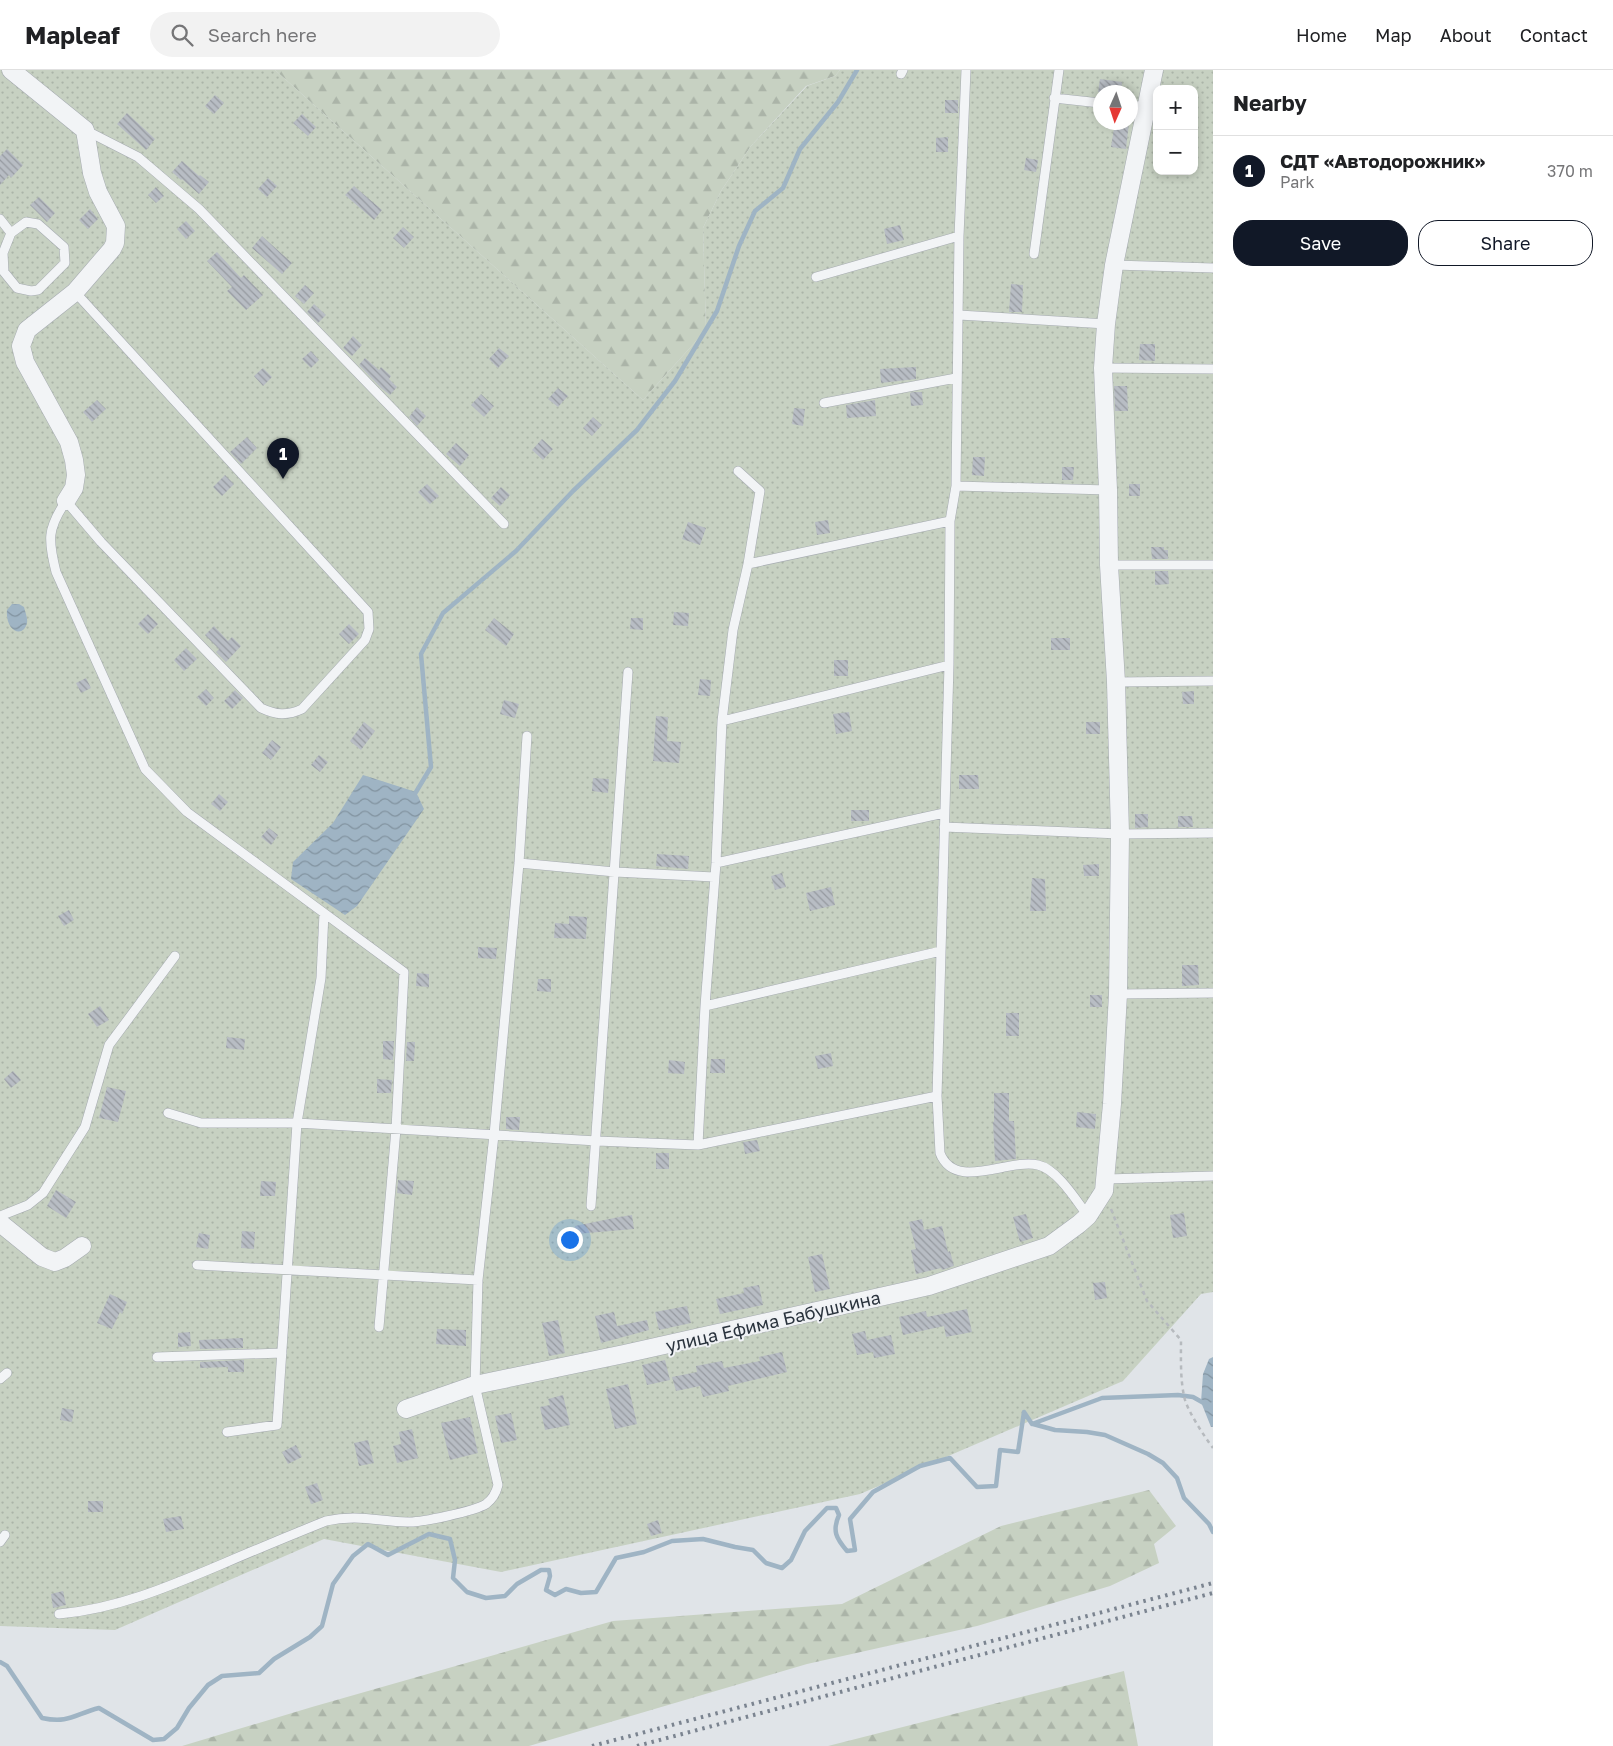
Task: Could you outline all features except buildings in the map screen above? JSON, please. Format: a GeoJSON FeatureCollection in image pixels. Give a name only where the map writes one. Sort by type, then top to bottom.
{"type":"FeatureCollection","features":[{"type":"Feature","properties":{"kind":"street"},"geometry":{"type":"LineString","coordinates":[[11,70],[85,130],[92,173],[98,192],[116,226],[116,235],[112,249],[75,292],[26,330],[21,346],[25,362],[69,442],[76,476],[74,488],[66,501]]}},
{"type":"Feature","properties":{"kind":"street"},"geometry":{"type":"LineString","coordinates":[[1105,1185],[1118,994],[1120,834],[1116,682],[1109,565],[1104,368],[1106,324],[1139,106],[1154,70]]}},
{"type":"Feature","properties":{"kind":"street","name":"улица Ефима Бабушкина"},"geometry":{"type":"LineString","coordinates":[[406,1408],[475,1385],[929,1286],[1049,1246],[1088,1216],[1105,1185]]}},
{"type":"Feature","properties":{"kind":"street"},"geometry":{"type":"LineString","coordinates":[[0,1223],[42,1257],[55,1262],[65,1258],[82,1246]]}},
{"type":"Feature","properties":{"kind":"lane"},"geometry":{"type":"LineString","coordinates":[[966,70],[959,236],[956,486],[950,521],[949,666],[937,1096],[940,1153],[948,1167],[956,1171],[967,1172],[1026,1164],[1038,1165],[1054,1173],[1088,1216]]}},
{"type":"Feature","properties":{"kind":"lane"},"geometry":{"type":"LineString","coordinates":[[1034,254],[1059,70]]}},
{"type":"Feature","properties":{"kind":"lane"},"geometry":{"type":"LineString","coordinates":[[1054,98],[1093,102]]}},
{"type":"Feature","properties":{"kind":"lane"},"geometry":{"type":"LineString","coordinates":[[85,130],[138,157],[199,209],[504,524]]}},
{"type":"Feature","properties":{"kind":"lane"},"geometry":{"type":"LineString","coordinates":[[0,219],[11,233]]}},
{"type":"Feature","properties":{"kind":"lane"},"geometry":{"type":"LineString","coordinates":[[26,222],[38,224],[64,247],[65,263],[38,290],[30,291],[17,288],[2,271],[3,253],[11,233],[26,222]]}},
{"type":"Feature","properties":{"kind":"lane"},"geometry":{"type":"LineString","coordinates":[[816,278],[959,236]]}},
{"type":"Feature","properties":{"kind":"lane"},"geometry":{"type":"LineString","coordinates":[[1114,265],[1213,268]]}},
{"type":"Feature","properties":{"kind":"lane"},"geometry":{"type":"LineString","coordinates":[[75,292],[368,612],[369,629],[365,640],[302,709],[292,713],[272,713],[261,708],[101,542],[66,501],[56,517],[51,531],[50,548],[56,572],[145,769],[187,812],[404,972],[396,1128],[379,1327]]}},
{"type":"Feature","properties":{"kind":"lane"},"geometry":{"type":"LineString","coordinates":[[958,315],[1106,324]]}},
{"type":"Feature","properties":{"kind":"lane"},"geometry":{"type":"LineString","coordinates":[[1104,368],[1213,369]]}},
{"type":"Feature","properties":{"kind":"lane"},"geometry":{"type":"LineString","coordinates":[[824,403],[956,378]]}},
{"type":"Feature","properties":{"kind":"lane"},"geometry":{"type":"LineString","coordinates":[[698,1145],[705,1006],[716,863],[722,722],[733,630],[748,564],[760,491],[738,471]]}},
{"type":"Feature","properties":{"kind":"lane"},"geometry":{"type":"LineString","coordinates":[[956,486],[1108,490]]}},
{"type":"Feature","properties":{"kind":"lane"},"geometry":{"type":"LineString","coordinates":[[748,564],[950,521]]}},
{"type":"Feature","properties":{"kind":"lane"},"geometry":{"type":"LineString","coordinates":[[1109,565],[1213,565]]}},
{"type":"Feature","properties":{"kind":"lane"},"geometry":{"type":"LineString","coordinates":[[722,722],[949,666]]}},
{"type":"Feature","properties":{"kind":"lane"},"geometry":{"type":"LineString","coordinates":[[591,1206],[628,672]]}},
{"type":"Feature","properties":{"kind":"lane"},"geometry":{"type":"LineString","coordinates":[[1116,682],[1213,681]]}},
{"type":"Feature","properties":{"kind":"lane"},"geometry":{"type":"LineString","coordinates":[[59,1614],[84,1612],[126,1602],[192,1577],[326,1520],[356,1517],[409,1522],[469,1511],[486,1504],[495,1496],[498,1486],[475,1385],[478,1280],[494,1135],[519,863],[527,736]]}},
{"type":"Feature","properties":{"kind":"lane"},"geometry":{"type":"LineString","coordinates":[[716,863],[944,813]]}},
{"type":"Feature","properties":{"kind":"lane"},"geometry":{"type":"LineString","coordinates":[[944,828],[1120,834],[1213,834]]}},
{"type":"Feature","properties":{"kind":"lane"},"geometry":{"type":"LineString","coordinates":[[519,863],[615,872],[714,877]]}},
{"type":"Feature","properties":{"kind":"lane"},"geometry":{"type":"LineString","coordinates":[[227,1432],[278,1425],[297,1123],[321,978],[324,913]]}},
{"type":"Feature","properties":{"kind":"lane"},"geometry":{"type":"LineString","coordinates":[[705,1006],[941,952]]}},
{"type":"Feature","properties":{"kind":"lane"},"geometry":{"type":"LineString","coordinates":[[0,1216],[28,1205],[43,1193],[85,1127],[109,1045],[175,956]]}},
{"type":"Feature","properties":{"kind":"lane"},"geometry":{"type":"LineString","coordinates":[[1118,994],[1213,993]]}},
{"type":"Feature","properties":{"kind":"lane"},"geometry":{"type":"LineString","coordinates":[[168,1113],[201,1123],[297,1123],[597,1141],[698,1145],[937,1096]]}},
{"type":"Feature","properties":{"kind":"lane"},"geometry":{"type":"LineString","coordinates":[[1105,1185],[1213,1176]]}},
{"type":"Feature","properties":{"kind":"lane"},"geometry":{"type":"LineString","coordinates":[[196,1265],[478,1280]]}},
{"type":"Feature","properties":{"kind":"lane"},"geometry":{"type":"LineString","coordinates":[[157,1357],[282,1353]]}},
{"type":"Feature","properties":{"kind":"lane"},"geometry":{"type":"LineString","coordinates":[[0,1380],[7,1372]]}},
{"type":"Feature","properties":{"kind":"path"},"geometry":{"type":"LineString","coordinates":[[1105,1185],[1147,1301],[1181,1340],[1181,1372],[1185,1400],[1204,1436],[1213,1448]]}},
{"type":"Feature","properties":{"kind":"green space"},"geometry":{"type":"Polygon","coordinates":[[[0,70],[275,70],[643,400],[706,330],[703,228],[721,191],[751,146],[807,86],[835,76],[840,70],[1213,70],[1213,1292],[1201,1294],[1123,1381],[860,1494],[501,1572],[324,1539],[115,1630],[0,1626],[0,70]]]}},
{"type":"Feature","properties":{"kind":"green space"},"geometry":{"type":"Polygon","coordinates":[[[275,70],[840,70],[835,76],[806,86],[751,146],[721,191],[703,228],[706,330],[643,400],[275,70]]]}},
{"type":"Feature","properties":{"kind":"green space"},"geometry":{"type":"Polygon","coordinates":[[[1149,1490],[1176,1526],[1154,1544],[1159,1563],[1110,1586],[977,1626],[807,1664],[529,1746],[182,1746],[613,1621],[842,1604],[1001,1526],[1149,1490]]]}},
{"type":"Feature","properties":{"kind":"green space"},"geometry":{"type":"Polygon","coordinates":[[[1124,1671],[1138,1746],[828,1746],[1124,1671]]]}},
{"type":"Feature","properties":{"kind":"water"},"geometry":{"type":"Polygon","coordinates":[[[12,604],[19,604],[24,607],[27,623],[22,631],[11,628],[9,623],[7,610],[12,604]]]}},
{"type":"Feature","properties":{"kind":"water"},"geometry":{"type":"Polygon","coordinates":[[[363,775],[416,792],[424,809],[357,906],[345,915],[291,879],[293,862],[333,823],[363,775]]]}},
{"type":"Feature","properties":{"kind":"water"},"geometry":{"type":"Polygon","coordinates":[[[1213,1357],[1213,1427],[1211,1427],[1201,1402],[1203,1374],[1209,1359],[1213,1357]]]}},
{"type":"Feature","properties":{"kind":"waterway"},"geometry":{"type":"LineString","coordinates":[[416,792],[431,767],[421,654],[443,613],[516,551],[573,491],[637,430],[675,381],[717,311],[739,246],[755,211],[783,188],[800,149],[838,102],[857,70]]}},
{"type":"Feature","properties":{"kind":"waterway"},"geometry":{"type":"LineString","coordinates":[[0,1662],[7,1666],[42,1718],[51,1720],[72,1718],[99,1708],[153,1740],[164,1739],[177,1728],[189,1708],[208,1685],[222,1676],[259,1673],[274,1659],[310,1637],[322,1626],[333,1584],[353,1556],[368,1544],[388,1555],[429,1534],[450,1539],[455,1560],[453,1578],[467,1592],[486,1598],[505,1596],[517,1584],[541,1570],[549,1570],[550,1576],[546,1590],[555,1595],[566,1589],[581,1593],[596,1592],[616,1558],[644,1552],[672,1541],[703,1539],[753,1550],[766,1563],[782,1568],[791,1560],[805,1531],[827,1508],[836,1508],[839,1515],[836,1534],[840,1542],[847,1551],[855,1550],[850,1519],[873,1492],[920,1466],[950,1458],[977,1487],[996,1486],[1000,1450],[1018,1452],[1024,1412],[1032,1424],[1102,1398],[1178,1395],[1193,1397],[1209,1406],[1213,1404]]}},
{"type":"Feature","properties":{"kind":"waterway"},"geometry":{"type":"LineString","coordinates":[[1033,1424],[1055,1430],[1105,1435],[1148,1454],[1163,1463],[1177,1478],[1184,1498],[1209,1524],[1213,1532]]}},
{"type":"Feature","properties":{"kind":"railway"},"geometry":{"type":"LineString","coordinates":[[592,1746],[1213,1583]]}},
{"type":"Feature","properties":{"kind":"railway"},"geometry":{"type":"LineString","coordinates":[[637,1746],[1213,1593]]}},
{"type":"Feature","properties":{"kind":"place","name":"СДТ «Автодорожник»"},"geometry":{"type":"Point","coordinates":[283,479]}}]}
